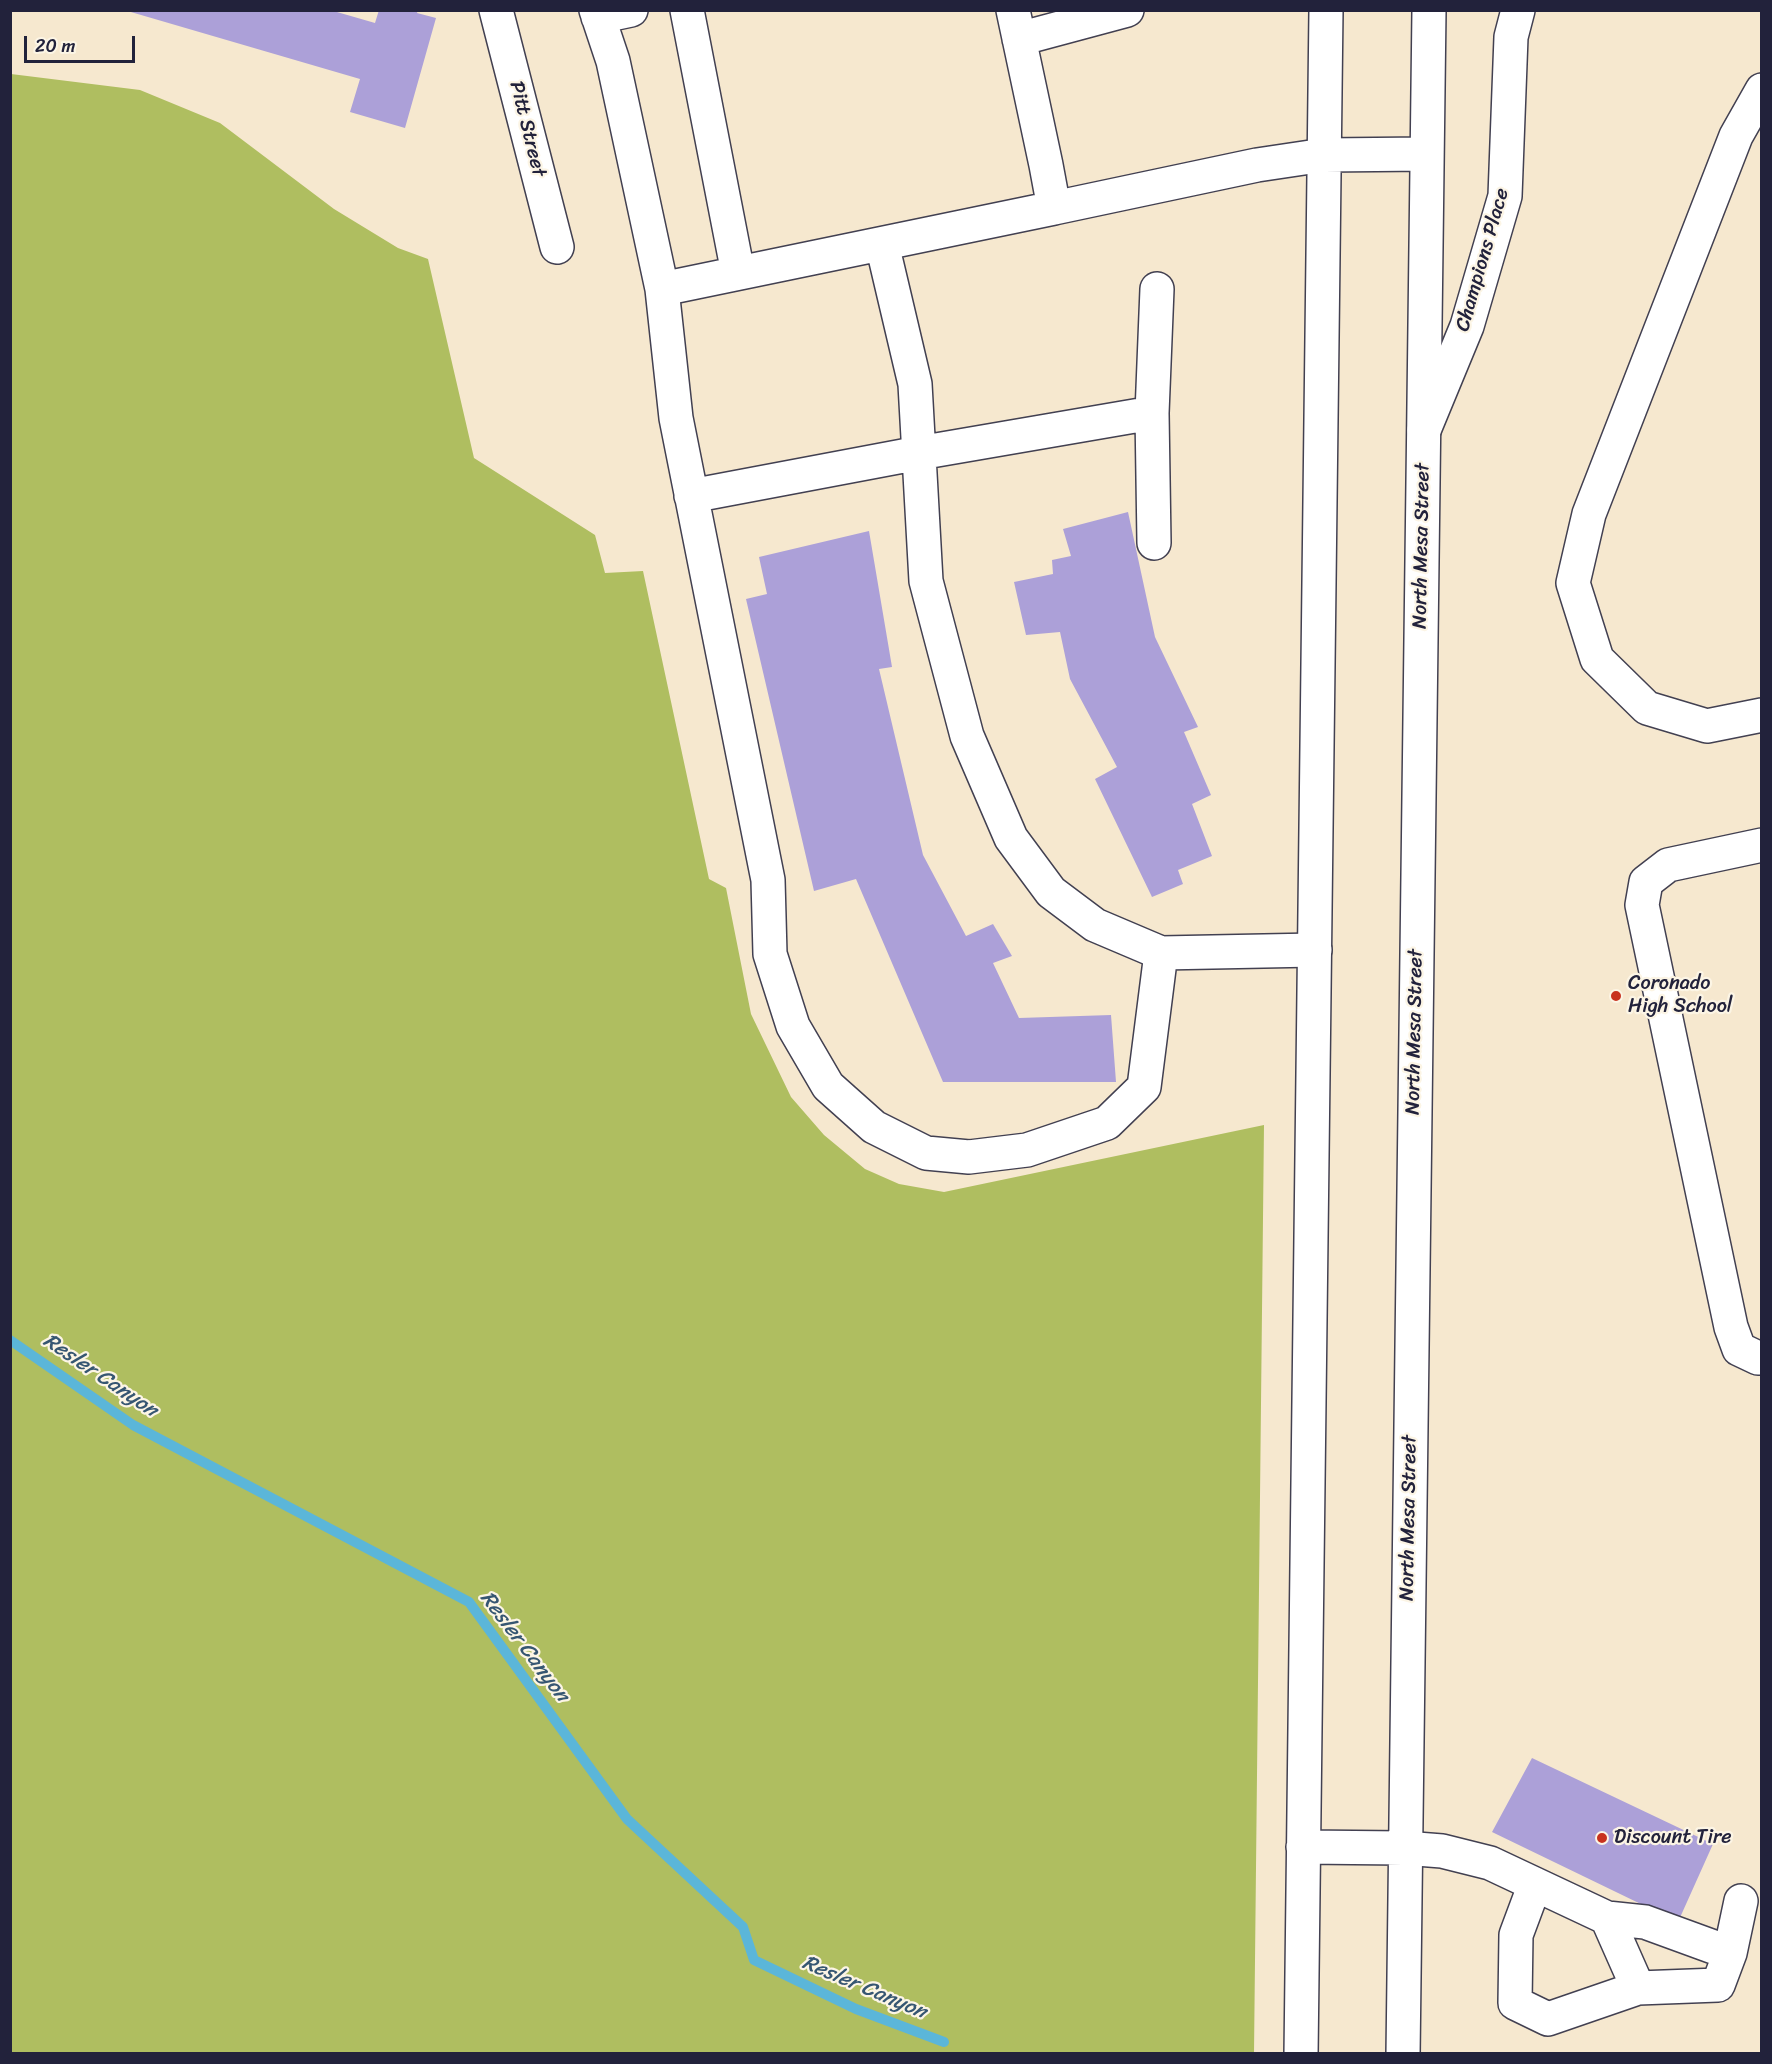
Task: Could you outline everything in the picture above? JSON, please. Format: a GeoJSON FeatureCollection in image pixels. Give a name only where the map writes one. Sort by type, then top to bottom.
{"type":"FeatureCollection","features":[{"type":"Feature","properties":{"kind":"main road","name":"Pitt Street"},"geometry":{"type":"LineString","coordinates":[[496,10],[556,247]]}},
{"type":"Feature","properties":{"kind":"main road"},"geometry":{"type":"LineString","coordinates":[[630,10],[597,14],[613,61],[662,289],[676,418],[768,880],[770,954],[793,1026],[828,1086],[874,1127],[926,1153],[969,1157],[1027,1150],[1107,1123],[1144,1087],[1161,953]]}},
{"type":"Feature","properties":{"kind":"main road"},"geometry":{"type":"LineString","coordinates":[[687,10],[738,273]]}},
{"type":"Feature","properties":{"kind":"main road"},"geometry":{"type":"LineString","coordinates":[[1054,208],[1047,165],[1016,25],[1127,10]]}},
{"type":"Feature","properties":{"kind":"main road"},"geometry":{"type":"LineString","coordinates":[[1300,2054],[1326,10]]}},
{"type":"Feature","properties":{"kind":"main road","name":"North Mesa Street"},"geometry":{"type":"LineString","coordinates":[[1403,2054],[1429,10]]}},
{"type":"Feature","properties":{"kind":"main road","name":"Champions Place"},"geometry":{"type":"LineString","coordinates":[[1423,431],[1467,326],[1505,196],[1511,38],[1518,10]]}},
{"type":"Feature","properties":{"kind":"main road"},"geometry":{"type":"LineString","coordinates":[[1761,90],[1736,136],[1594,503],[1573,583],[1597,659],[1647,708],[1707,726],[1761,715]]}},
{"type":"Feature","properties":{"kind":"main road"},"geometry":{"type":"LineString","coordinates":[[662,289],[1257,165],[1324,155],[1427,154]]}},
{"type":"Feature","properties":{"kind":"main road"},"geometry":{"type":"LineString","coordinates":[[882,244],[915,384],[926,582],[967,736],[1011,838],[1051,892],[1095,925],[1161,953],[1315,950]]}},
{"type":"Feature","properties":{"kind":"main road"},"geometry":{"type":"LineString","coordinates":[[1155,543],[1152,413],[1157,289]]}},
{"type":"Feature","properties":{"kind":"main road"},"geometry":{"type":"LineString","coordinates":[[692,496],[919,453],[1152,413]]}},
{"type":"Feature","properties":{"kind":"main road"},"geometry":{"type":"LineString","coordinates":[[1761,845],[1668,865],[1646,882],[1642,905],[1731,1327],[1739,1349],[1761,1358]]}},
{"type":"Feature","properties":{"kind":"main road"},"geometry":{"type":"LineString","coordinates":[[1303,1847],[1404,1848],[1442,1851],[1490,1863],[1607,1918],[1645,1922],[1730,1953]]}},
{"type":"Feature","properties":{"kind":"main road"},"geometry":{"type":"LineString","coordinates":[[1535,1884],[1516,1935],[1515,2003],[1548,2019],[1638,1988],[1718,1985],[1730,1953],[1741,1901]]}},
{"type":"Feature","properties":{"kind":"main road"},"geometry":{"type":"LineString","coordinates":[[1607,1918],[1638,1988]]}},
{"type":"Feature","properties":{"kind":"green space"},"geometry":{"type":"Polygon","coordinates":[[[11,74],[140,90],[220,123],[334,209],[398,248],[428,259],[474,458],[595,535],[605,573],[643,571],[709,879],[726,888],[751,1014],[791,1097],[824,1135],[865,1169],[899,1184],[944,1192],[1264,1125],[1254,2053],[11,2053],[11,74]]]}},
{"type":"Feature","properties":{"kind":"building"},"geometry":{"type":"Polygon","coordinates":[[[124,10],[330,10],[375,23],[379,10],[418,10],[417,13],[436,18],[405,128],[350,112],[360,79],[124,10]]]}},
{"type":"Feature","properties":{"kind":"building"},"geometry":{"type":"Polygon","coordinates":[[[1128,512],[1155,637],[1198,727],[1184,732],[1211,795],[1192,804],[1212,856],[1178,870],[1183,884],[1152,897],[1095,779],[1117,767],[1070,679],[1060,632],[1026,635],[1014,582],[1053,574],[1052,560],[1071,556],[1063,529],[1128,512]]]}},
{"type":"Feature","properties":{"kind":"building"},"geometry":{"type":"Polygon","coordinates":[[[869,531],[892,667],[879,669],[923,855],[966,936],[993,924],[1012,956],[993,963],[1019,1018],[1111,1015],[1116,1082],[943,1082],[856,879],[814,891],[746,599],[767,594],[759,557],[869,531]]]}},
{"type":"Feature","properties":{"kind":"building","name":"Discount Tire"},"geometry":{"type":"Polygon","coordinates":[[[1532,1758],[1713,1844],[1678,1922],[1492,1832],[1532,1758]]]}},
{"type":"Feature","properties":{"kind":"waterway","name":"Resler Canyon"},"geometry":{"type":"LineString","coordinates":[[10,1340],[133,1425],[469,1602],[627,1819],[743,1927],[754,1960],[856,2009],[944,2042]]}},
{"type":"Feature","properties":{"kind":"place","name":"Coronado High School"},"geometry":{"type":"Point","coordinates":[1616,996]}},
{"type":"Feature","properties":{"kind":"place","name":"Discount Tire"},"geometry":{"type":"Point","coordinates":[1602,1838]}}]}
